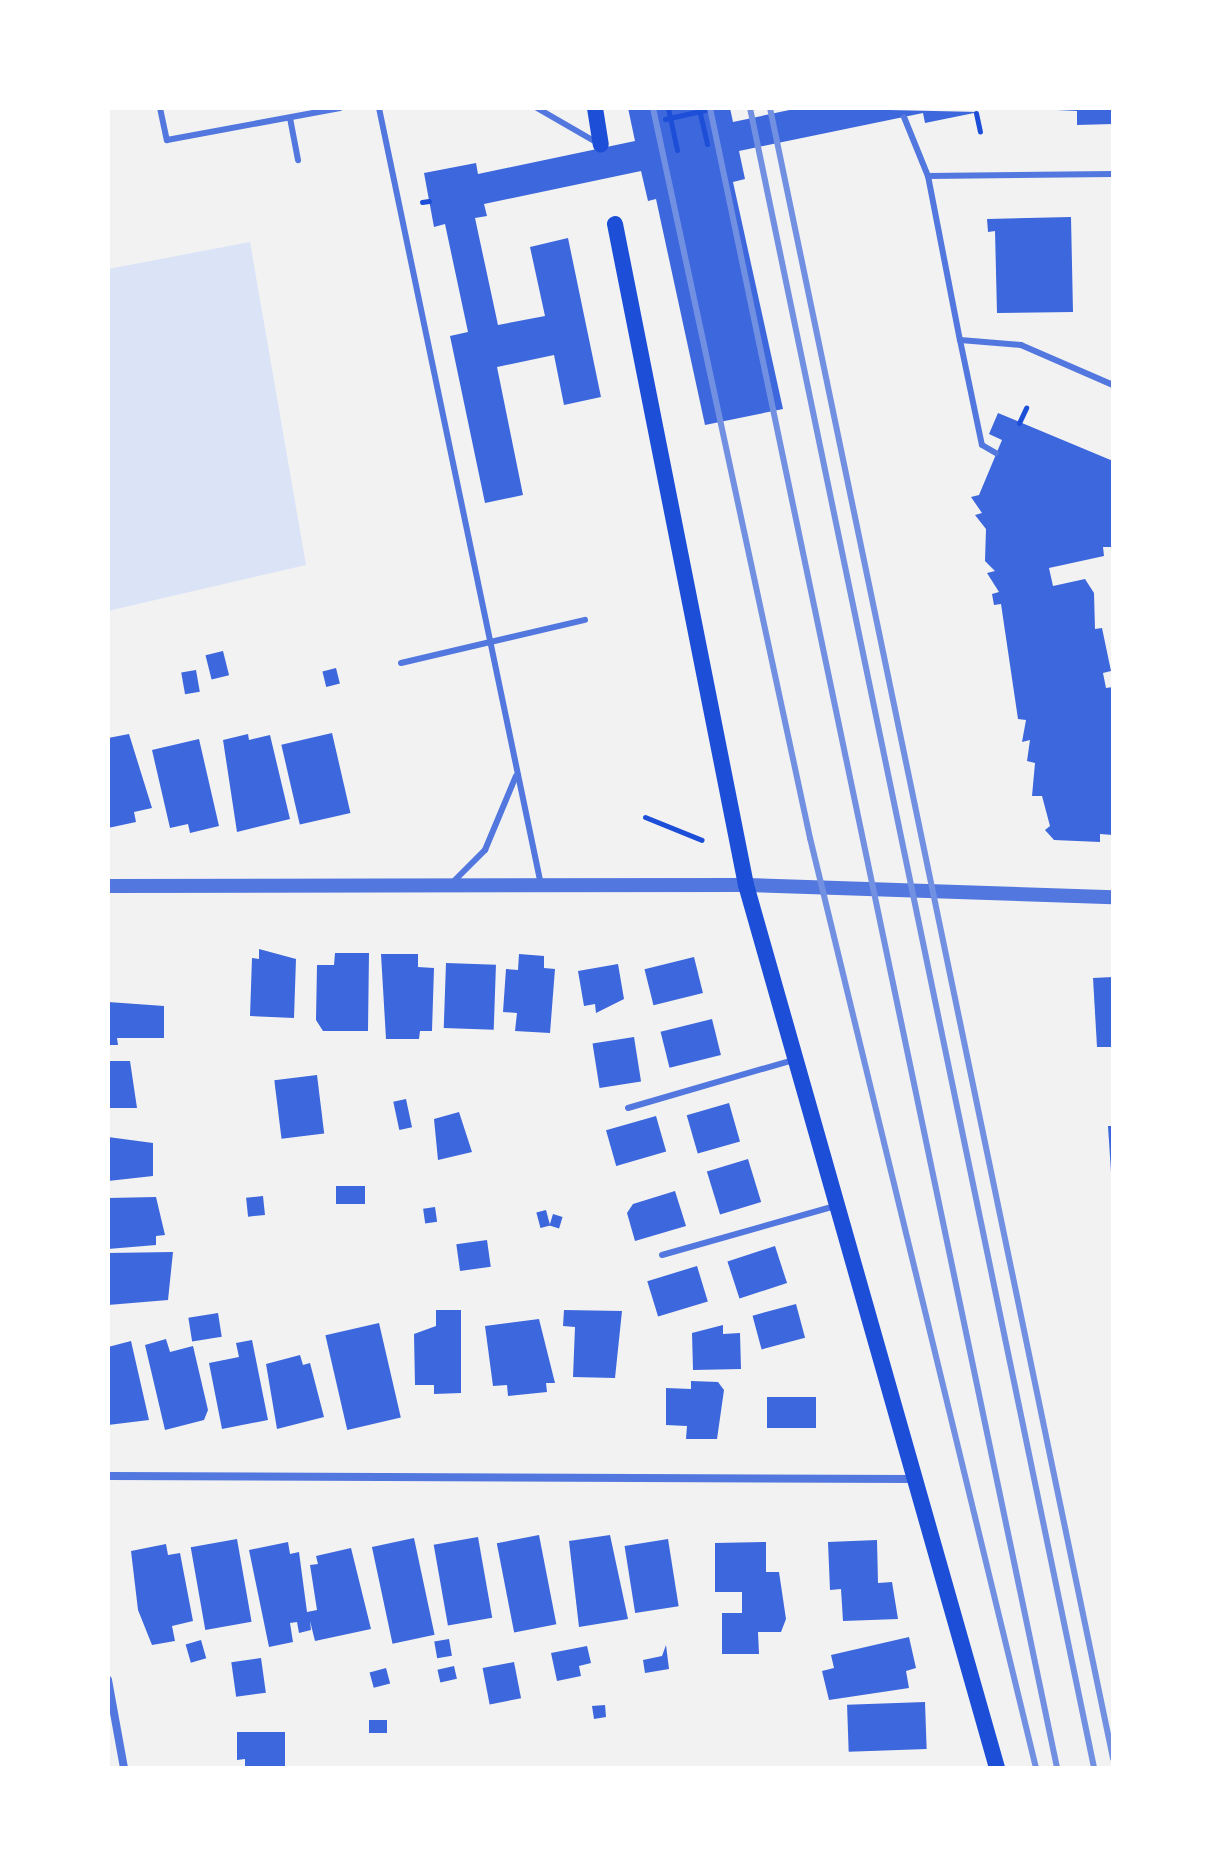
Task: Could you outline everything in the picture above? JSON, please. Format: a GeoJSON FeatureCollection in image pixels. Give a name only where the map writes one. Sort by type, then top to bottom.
{"type":"FeatureCollection","features":[{"type":"Feature","properties":{"kind":"main road"},"geometry":{"type":"LineString","coordinates":[[595,108],[601,145]]}},
{"type":"Feature","properties":{"kind":"main road"},"geometry":{"type":"LineString","coordinates":[[615,224],[746,885],[793,1060],[997,1768]]}},
{"type":"Feature","properties":{"kind":"street"},"geometry":{"type":"LineString","coordinates":[[108,886],[541,888],[746,885],[1113,897]]}},
{"type":"Feature","properties":{"kind":"street"},"geometry":{"type":"LineString","coordinates":[[108,1476],[914,1479]]}},
{"type":"Feature","properties":{"kind":"street"},"geometry":{"type":"LineString","coordinates":[[108,1680],[124,1768]]}},
{"type":"Feature","properties":{"kind":"lane"},"geometry":{"type":"LineString","coordinates":[[160,108],[167,140],[340,108]]}},
{"type":"Feature","properties":{"kind":"lane"},"geometry":{"type":"LineString","coordinates":[[379,108],[541,888]]}},
{"type":"Feature","properties":{"kind":"lane"},"geometry":{"type":"LineString","coordinates":[[537,108],[601,145]]}},
{"type":"Feature","properties":{"kind":"lane"},"geometry":{"type":"LineString","coordinates":[[904,117],[928,176],[982,445],[996,453]]}},
{"type":"Feature","properties":{"kind":"lane"},"geometry":{"type":"LineString","coordinates":[[290,118],[298,160]]}},
{"type":"Feature","properties":{"kind":"lane"},"geometry":{"type":"LineString","coordinates":[[928,176],[1113,174]]}},
{"type":"Feature","properties":{"kind":"lane"},"geometry":{"type":"LineString","coordinates":[[960,340],[1021,345],[1113,385]]}},
{"type":"Feature","properties":{"kind":"lane"},"geometry":{"type":"LineString","coordinates":[[401,663],[488,640],[585,620]]}},
{"type":"Feature","properties":{"kind":"lane"},"geometry":{"type":"LineString","coordinates":[[446,887],[485,850],[517,772]]}},
{"type":"Feature","properties":{"kind":"lane"},"geometry":{"type":"LineString","coordinates":[[628,1108],[793,1060]]}},
{"type":"Feature","properties":{"kind":"lane"},"geometry":{"type":"LineString","coordinates":[[662,1255],[835,1206]]}},
{"type":"Feature","properties":{"kind":"path"},"geometry":{"type":"LineString","coordinates":[[668,108],[677,150]]}},
{"type":"Feature","properties":{"kind":"path"},"geometry":{"type":"LineString","coordinates":[[665,119],[684,111],[702,109],[707,144]]}},
{"type":"Feature","properties":{"kind":"path"},"geometry":{"type":"LineString","coordinates":[[976,113],[980,132]]}},
{"type":"Feature","properties":{"kind":"path"},"geometry":{"type":"LineString","coordinates":[[1019,423],[1026,408]]}},
{"type":"Feature","properties":{"kind":"path"},"geometry":{"type":"LineString","coordinates":[[645,817],[702,840]]}},
{"type":"Feature","properties":{"kind":"shaded area"},"geometry":{"type":"Polygon","coordinates":[[[250,242],[306,565],[108,611],[108,269],[250,242]]]}},
{"type":"Feature","properties":{"kind":"building"},"geometry":{"type":"Polygon","coordinates":[[[628,108],[730,108],[733,122],[799,108],[979,112],[925,123],[923,113],[739,151],[745,179],[733,182],[783,409],[705,425],[656,199],[648,201],[641,171],[484,204],[487,216],[475,218],[498,325],[545,316],[530,247],[568,238],[601,397],[564,405],[554,355],[497,367],[523,495],[485,503],[450,336],[468,332],[445,224],[434,227],[424,173],[476,163],[478,174],[635,141],[628,108]]]}},
{"type":"Feature","properties":{"kind":"building"},"geometry":{"type":"Polygon","coordinates":[[[1014,108],[1113,108],[1113,124],[1077,125],[1077,111],[1014,108]]]}},
{"type":"Feature","properties":{"kind":"building"},"geometry":{"type":"Polygon","coordinates":[[[1071,217],[1073,312],[997,313],[995,231],[988,232],[987,219],[1071,217]]]}},
{"type":"Feature","properties":{"kind":"building"},"geometry":{"type":"Polygon","coordinates":[[[998,413],[1113,461],[1113,547],[1103,547],[1104,556],[1049,568],[1053,586],[1085,579],[1094,593],[1095,629],[1102,628],[1111,671],[1103,673],[1106,688],[1113,687],[1113,835],[1100,834],[1100,842],[1054,840],[1045,830],[1050,826],[1042,796],[1032,796],[1035,763],[1027,761],[1030,740],[1022,742],[1026,720],[1018,719],[1001,604],[994,605],[992,594],[999,592],[987,573],[995,571],[985,561],[986,529],[975,515],[982,513],[971,497],[979,495],[1002,440],[989,434],[998,413]]]}},
{"type":"Feature","properties":{"kind":"building"},"geometry":{"type":"Polygon","coordinates":[[[223,651],[229,675],[212,680],[206,655],[223,651]]]}},
{"type":"Feature","properties":{"kind":"building"},"geometry":{"type":"Polygon","coordinates":[[[336,668],[340,684],[326,687],[322,671],[336,668]]]}},
{"type":"Feature","properties":{"kind":"building"},"geometry":{"type":"Polygon","coordinates":[[[196,670],[200,692],[185,694],[181,673],[196,670]]]}},
{"type":"Feature","properties":{"kind":"building"},"geometry":{"type":"Polygon","coordinates":[[[332,733],[350,813],[300,825],[281,745],[332,733]]]}},
{"type":"Feature","properties":{"kind":"building"},"geometry":{"type":"Polygon","coordinates":[[[129,734],[152,808],[134,812],[136,822],[108,828],[108,738],[129,734]]]}},
{"type":"Feature","properties":{"kind":"building"},"geometry":{"type":"Polygon","coordinates":[[[248,734],[249,740],[270,735],[290,819],[237,832],[223,740],[248,734]]]}},
{"type":"Feature","properties":{"kind":"building"},"geometry":{"type":"Polygon","coordinates":[[[199,739],[219,826],[190,833],[188,824],[170,828],[152,750],[199,739]]]}},
{"type":"Feature","properties":{"kind":"building"},"geometry":{"type":"Polygon","coordinates":[[[259,949],[296,959],[294,1018],[250,1016],[252,958],[259,959],[259,949]]]}},
{"type":"Feature","properties":{"kind":"building"},"geometry":{"type":"Polygon","coordinates":[[[335,953],[369,953],[368,1031],[323,1031],[316,1020],[317,965],[334,965],[335,953]]]}},
{"type":"Feature","properties":{"kind":"building"},"geometry":{"type":"Polygon","coordinates":[[[381,954],[418,954],[418,967],[434,968],[432,1031],[420,1031],[419,1039],[386,1039],[381,954]]]}},
{"type":"Feature","properties":{"kind":"building"},"geometry":{"type":"Polygon","coordinates":[[[519,954],[544,956],[544,968],[555,969],[550,1033],[515,1031],[517,1013],[503,1012],[506,969],[518,970],[519,954]]]}},
{"type":"Feature","properties":{"kind":"building"},"geometry":{"type":"Polygon","coordinates":[[[694,957],[703,993],[653,1005],[645,969],[694,957]]]}},
{"type":"Feature","properties":{"kind":"building"},"geometry":{"type":"Polygon","coordinates":[[[446,963],[496,965],[494,1030],[444,1028],[446,963]]]}},
{"type":"Feature","properties":{"kind":"building"},"geometry":{"type":"Polygon","coordinates":[[[618,964],[624,999],[596,1013],[595,1004],[584,1006],[578,971],[618,964]]]}},
{"type":"Feature","properties":{"kind":"building"},"geometry":{"type":"Polygon","coordinates":[[[1113,977],[1113,1047],[1097,1047],[1093,978],[1113,977]]]}},
{"type":"Feature","properties":{"kind":"building"},"geometry":{"type":"Polygon","coordinates":[[[108,1002],[164,1006],[164,1038],[117,1038],[118,1045],[108,1045],[108,1002]]]}},
{"type":"Feature","properties":{"kind":"building"},"geometry":{"type":"Polygon","coordinates":[[[712,1019],[721,1055],[670,1068],[661,1032],[712,1019]]]}},
{"type":"Feature","properties":{"kind":"building"},"geometry":{"type":"Polygon","coordinates":[[[634,1037],[641,1081],[600,1088],[593,1044],[634,1037]]]}},
{"type":"Feature","properties":{"kind":"building"},"geometry":{"type":"Polygon","coordinates":[[[108,1061],[130,1061],[137,1108],[108,1108],[108,1061]]]}},
{"type":"Feature","properties":{"kind":"building"},"geometry":{"type":"Polygon","coordinates":[[[317,1075],[324,1134],[282,1139],[274,1080],[317,1075]]]}},
{"type":"Feature","properties":{"kind":"building"},"geometry":{"type":"Polygon","coordinates":[[[406,1099],[412,1127],[399,1130],[393,1102],[406,1099]]]}},
{"type":"Feature","properties":{"kind":"building"},"geometry":{"type":"Polygon","coordinates":[[[729,1103],[740,1141],[698,1154],[687,1115],[729,1103]]]}},
{"type":"Feature","properties":{"kind":"building"},"geometry":{"type":"Polygon","coordinates":[[[459,1112],[472,1152],[438,1160],[434,1119],[459,1112]]]}},
{"type":"Feature","properties":{"kind":"building"},"geometry":{"type":"Polygon","coordinates":[[[656,1116],[666,1152],[616,1166],[606,1130],[656,1116]]]}},
{"type":"Feature","properties":{"kind":"building"},"geometry":{"type":"Polygon","coordinates":[[[1108,1126],[1113,1126],[1113,1172],[1111,1172],[1108,1126]]]}},
{"type":"Feature","properties":{"kind":"building"},"geometry":{"type":"Polygon","coordinates":[[[108,1137],[153,1143],[153,1176],[108,1181],[108,1137]]]}},
{"type":"Feature","properties":{"kind":"building"},"geometry":{"type":"Polygon","coordinates":[[[748,1159],[761,1202],[720,1215],[707,1172],[748,1159]]]}},
{"type":"Feature","properties":{"kind":"building"},"geometry":{"type":"Polygon","coordinates":[[[336,1186],[365,1186],[365,1204],[336,1204],[336,1186]]]}},
{"type":"Feature","properties":{"kind":"building"},"geometry":{"type":"Polygon","coordinates":[[[675,1191],[686,1226],[635,1241],[627,1213],[633,1204],[675,1191]]]}},
{"type":"Feature","properties":{"kind":"building"},"geometry":{"type":"Polygon","coordinates":[[[263,1196],[265,1215],[248,1217],[246,1198],[263,1196]]]}},
{"type":"Feature","properties":{"kind":"building"},"geometry":{"type":"Polygon","coordinates":[[[156,1197],[165,1235],[156,1236],[156,1245],[108,1249],[108,1198],[156,1197]]]}},
{"type":"Feature","properties":{"kind":"building"},"geometry":{"type":"Polygon","coordinates":[[[435,1207],[437,1222],[425,1224],[423,1209],[435,1207]]]}},
{"type":"Feature","properties":{"kind":"building"},"geometry":{"type":"Polygon","coordinates":[[[546,1210],[550,1225],[540,1228],[536,1213],[546,1210]]]}},
{"type":"Feature","properties":{"kind":"building"},"geometry":{"type":"Polygon","coordinates":[[[553,1214],[563,1217],[559,1228],[549,1225],[553,1214]]]}},
{"type":"Feature","properties":{"kind":"building"},"geometry":{"type":"Polygon","coordinates":[[[487,1240],[491,1267],[460,1271],[456,1244],[487,1240]]]}},
{"type":"Feature","properties":{"kind":"building"},"geometry":{"type":"Polygon","coordinates":[[[775,1246],[787,1283],[739,1299],[727,1261],[775,1246]]]}},
{"type":"Feature","properties":{"kind":"building"},"geometry":{"type":"Polygon","coordinates":[[[173,1252],[168,1300],[108,1305],[108,1253],[173,1252]]]}},
{"type":"Feature","properties":{"kind":"building"},"geometry":{"type":"Polygon","coordinates":[[[697,1266],[708,1301],[658,1317],[647,1281],[697,1266]]]}},
{"type":"Feature","properties":{"kind":"building"},"geometry":{"type":"Polygon","coordinates":[[[796,1304],[805,1338],[762,1349],[753,1316],[796,1304]]]}},
{"type":"Feature","properties":{"kind":"building"},"geometry":{"type":"Polygon","coordinates":[[[436,1310],[461,1310],[461,1393],[434,1394],[434,1385],[415,1385],[414,1334],[436,1326],[436,1310]]]}},
{"type":"Feature","properties":{"kind":"building"},"geometry":{"type":"Polygon","coordinates":[[[564,1310],[622,1311],[615,1378],[573,1377],[575,1327],[563,1326],[564,1310]]]}},
{"type":"Feature","properties":{"kind":"building"},"geometry":{"type":"Polygon","coordinates":[[[218,1313],[222,1337],[192,1341],[188,1318],[218,1313]]]}},
{"type":"Feature","properties":{"kind":"building"},"geometry":{"type":"Polygon","coordinates":[[[539,1319],[555,1383],[546,1383],[547,1392],[508,1396],[507,1385],[493,1386],[485,1326],[539,1319]]]}},
{"type":"Feature","properties":{"kind":"building"},"geometry":{"type":"Polygon","coordinates":[[[379,1323],[401,1418],[347,1430],[325,1335],[379,1323]]]}},
{"type":"Feature","properties":{"kind":"building"},"geometry":{"type":"Polygon","coordinates":[[[723,1325],[723,1334],[740,1333],[741,1369],[693,1370],[692,1333],[723,1325]]]}},
{"type":"Feature","properties":{"kind":"building"},"geometry":{"type":"Polygon","coordinates":[[[166,1339],[170,1352],[193,1346],[208,1410],[204,1420],[165,1430],[145,1345],[166,1339]]]}},
{"type":"Feature","properties":{"kind":"building"},"geometry":{"type":"Polygon","coordinates":[[[252,1340],[268,1420],[222,1429],[209,1363],[239,1357],[236,1343],[252,1340]]]}},
{"type":"Feature","properties":{"kind":"building"},"geometry":{"type":"Polygon","coordinates":[[[131,1341],[149,1420],[108,1425],[108,1347],[131,1341]]]}},
{"type":"Feature","properties":{"kind":"building"},"geometry":{"type":"Polygon","coordinates":[[[300,1355],[303,1365],[310,1363],[324,1417],[277,1429],[266,1364],[300,1355]]]}},
{"type":"Feature","properties":{"kind":"building"},"geometry":{"type":"Polygon","coordinates":[[[691,1381],[718,1382],[724,1390],[717,1439],[686,1439],[687,1426],[666,1425],[666,1388],[691,1389],[691,1381]]]}},
{"type":"Feature","properties":{"kind":"building"},"geometry":{"type":"Polygon","coordinates":[[[767,1397],[816,1397],[816,1428],[767,1428],[767,1397]]]}},
{"type":"Feature","properties":{"kind":"building"},"geometry":{"type":"Polygon","coordinates":[[[539,1535],[556,1624],[514,1633],[497,1543],[539,1535]]]}},
{"type":"Feature","properties":{"kind":"building"},"geometry":{"type":"Polygon","coordinates":[[[610,1535],[628,1619],[579,1627],[569,1541],[610,1535]]]}},
{"type":"Feature","properties":{"kind":"building"},"geometry":{"type":"Polygon","coordinates":[[[478,1537],[492,1618],[448,1626],[434,1545],[478,1537]]]}},
{"type":"Feature","properties":{"kind":"building"},"geometry":{"type":"Polygon","coordinates":[[[414,1538],[435,1635],[393,1644],[372,1547],[414,1538]]]}},
{"type":"Feature","properties":{"kind":"building"},"geometry":{"type":"Polygon","coordinates":[[[237,1539],[252,1622],[205,1630],[191,1547],[237,1539]]]}},
{"type":"Feature","properties":{"kind":"building"},"geometry":{"type":"Polygon","coordinates":[[[668,1539],[679,1606],[635,1613],[625,1546],[668,1539]]]}},
{"type":"Feature","properties":{"kind":"building"},"geometry":{"type":"Polygon","coordinates":[[[877,1540],[878,1583],[892,1582],[898,1619],[843,1621],[841,1589],[830,1590],[828,1542],[877,1540]]]}},
{"type":"Feature","properties":{"kind":"building"},"geometry":{"type":"Polygon","coordinates":[[[288,1542],[290,1554],[299,1552],[307,1612],[317,1610],[310,1565],[318,1564],[316,1556],[351,1548],[371,1629],[315,1641],[310,1621],[311,1630],[299,1633],[297,1622],[290,1623],[293,1642],[269,1647],[249,1550],[288,1542]]]}},
{"type":"Feature","properties":{"kind":"building"},"geometry":{"type":"Polygon","coordinates":[[[766,1542],[766,1572],[779,1572],[786,1619],[781,1632],[758,1632],[759,1654],[722,1654],[722,1613],[742,1613],[742,1592],[715,1592],[715,1543],[766,1542]]]}},
{"type":"Feature","properties":{"kind":"building"},"geometry":{"type":"Polygon","coordinates":[[[166,1544],[168,1555],[180,1553],[193,1621],[172,1626],[175,1641],[152,1645],[138,1610],[131,1551],[166,1544]]]}},
{"type":"Feature","properties":{"kind":"building"},"geometry":{"type":"Polygon","coordinates":[[[909,1637],[916,1668],[906,1671],[909,1688],[829,1700],[822,1671],[834,1668],[831,1655],[909,1637]]]}},
{"type":"Feature","properties":{"kind":"building"},"geometry":{"type":"Polygon","coordinates":[[[449,1639],[452,1656],[437,1658],[434,1642],[449,1639]]]}},
{"type":"Feature","properties":{"kind":"building"},"geometry":{"type":"Polygon","coordinates":[[[201,1640],[206,1658],[191,1663],[186,1644],[201,1640]]]}},
{"type":"Feature","properties":{"kind":"building"},"geometry":{"type":"Polygon","coordinates":[[[666,1645],[669,1669],[645,1673],[643,1660],[662,1656],[666,1645]]]}},
{"type":"Feature","properties":{"kind":"building"},"geometry":{"type":"Polygon","coordinates":[[[587,1646],[591,1663],[579,1666],[581,1676],[557,1681],[551,1653],[587,1646]]]}},
{"type":"Feature","properties":{"kind":"building"},"geometry":{"type":"Polygon","coordinates":[[[261,1658],[266,1693],[236,1697],[231,1662],[261,1658]]]}},
{"type":"Feature","properties":{"kind":"building"},"geometry":{"type":"Polygon","coordinates":[[[514,1662],[521,1698],[490,1704],[483,1668],[514,1662]]]}},
{"type":"Feature","properties":{"kind":"building"},"geometry":{"type":"Polygon","coordinates":[[[454,1666],[457,1679],[440,1682],[437,1670],[454,1666]]]}},
{"type":"Feature","properties":{"kind":"building"},"geometry":{"type":"Polygon","coordinates":[[[386,1668],[390,1683],[374,1688],[370,1672],[386,1668]]]}},
{"type":"Feature","properties":{"kind":"building"},"geometry":{"type":"Polygon","coordinates":[[[925,1702],[927,1749],[849,1752],[847,1705],[925,1702]]]}},
{"type":"Feature","properties":{"kind":"building"},"geometry":{"type":"Polygon","coordinates":[[[605,1705],[606,1717],[594,1719],[592,1706],[605,1705]]]}},
{"type":"Feature","properties":{"kind":"building"},"geometry":{"type":"Polygon","coordinates":[[[369,1720],[387,1720],[387,1733],[369,1733],[369,1720]]]}},
{"type":"Feature","properties":{"kind":"building"},"geometry":{"type":"Polygon","coordinates":[[[237,1732],[285,1732],[285,1768],[245,1768],[245,1759],[237,1760],[237,1732]]]}},
{"type":"Feature","properties":{"kind":"railway"},"geometry":{"type":"LineString","coordinates":[[653,108],[810,838],[1036,1768]]}},
{"type":"Feature","properties":{"kind":"railway"},"geometry":{"type":"LineString","coordinates":[[710,108],[1057,1768]]}},
{"type":"Feature","properties":{"kind":"railway"},"geometry":{"type":"LineString","coordinates":[[750,108],[1094,1768]]}},
{"type":"Feature","properties":{"kind":"railway"},"geometry":{"type":"LineString","coordinates":[[770,108],[1113,1759]]}}]}
